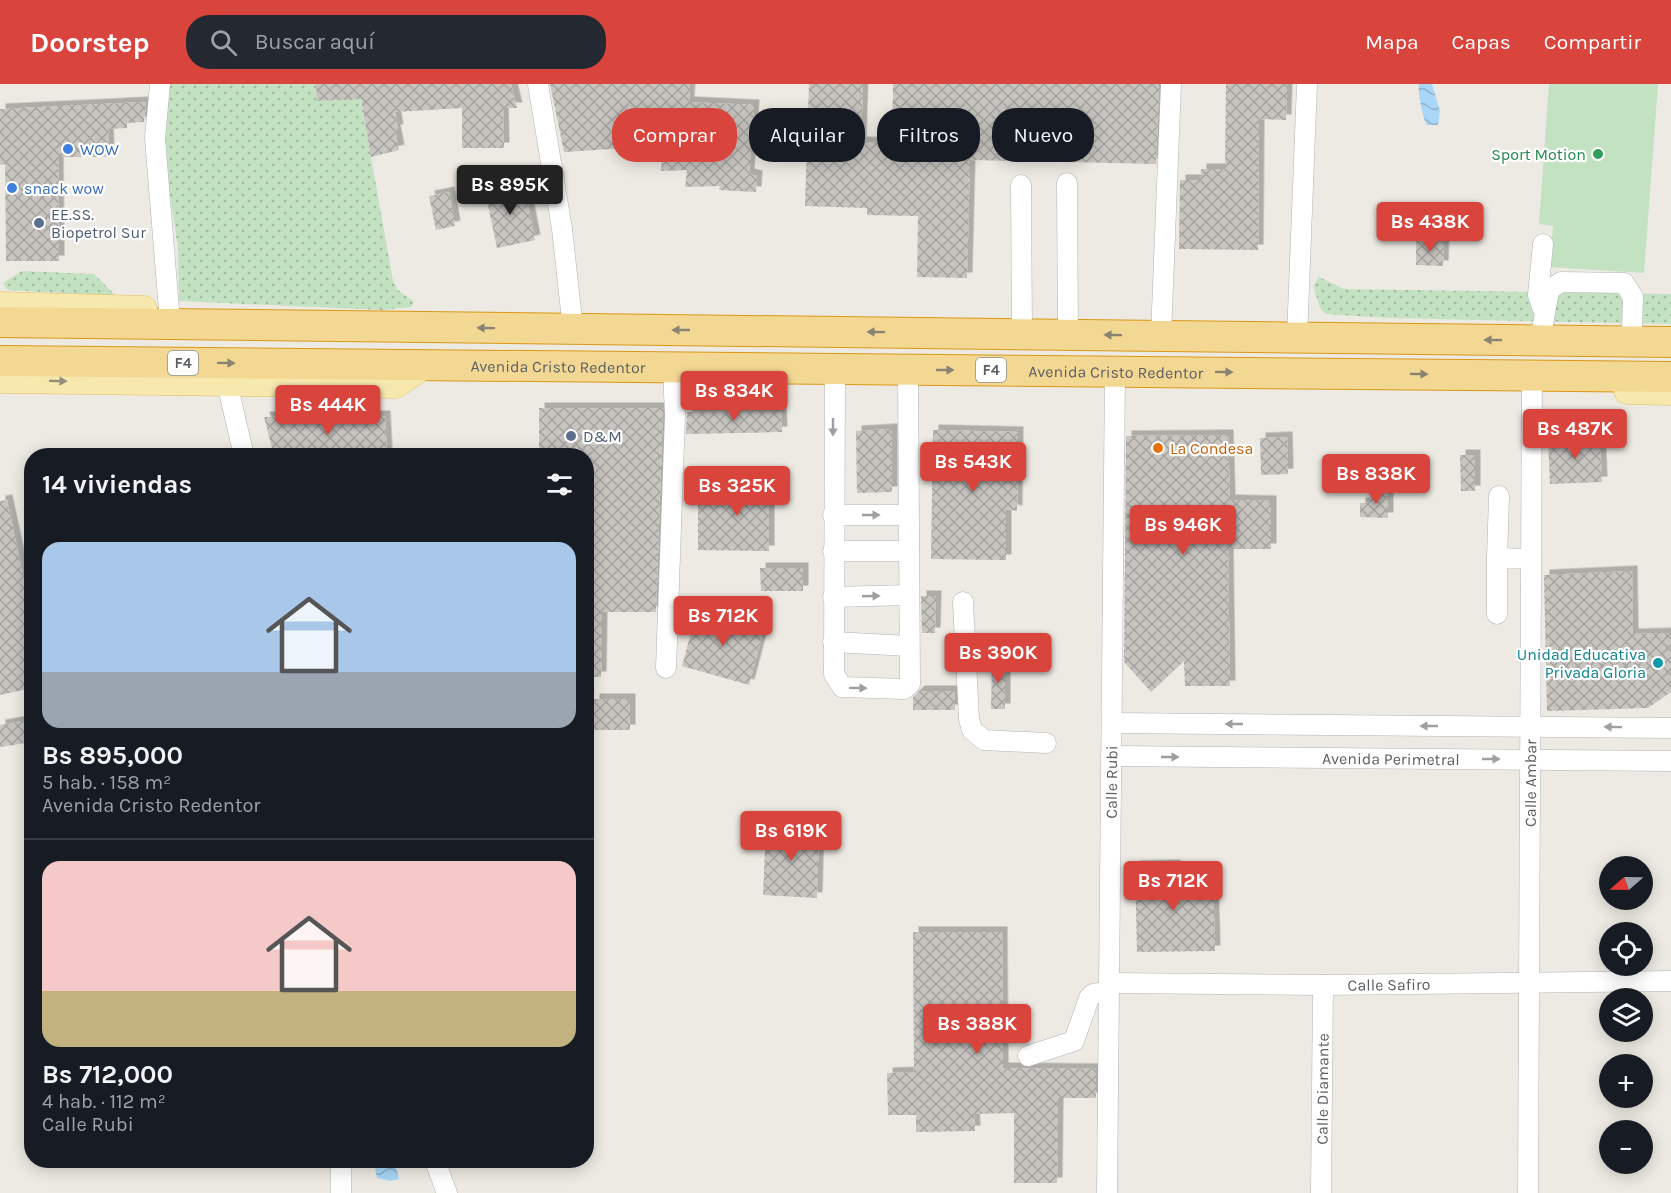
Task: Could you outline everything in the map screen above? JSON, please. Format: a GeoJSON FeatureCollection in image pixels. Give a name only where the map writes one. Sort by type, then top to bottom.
{"type":"FeatureCollection","features":[{"type":"Feature","properties":{"kind":"highway","name":"F4"},"geometry":{"type":"LineString","coordinates":[[0,322],[1297,338],[1546,332],[1636,336],[1671,342]]}},
{"type":"Feature","properties":{"kind":"highway","name":"Avenida Cristo Redentor"},"geometry":{"type":"LineString","coordinates":[[0,361],[1657,377]]}},
{"type":"Feature","properties":{"kind":"main road"},"geometry":{"type":"LineString","coordinates":[[0,305],[390,314],[423,328]]}},
{"type":"Feature","properties":{"kind":"main road"},"geometry":{"type":"LineString","coordinates":[[1636,336],[1671,331]]}},
{"type":"Feature","properties":{"kind":"main road"},"geometry":{"type":"LineString","coordinates":[[0,380],[396,385],[425,365]]}},
{"type":"Feature","properties":{"kind":"main road","name":"Avenida Cristo Redentor"},"geometry":{"type":"LineString","coordinates":[[1544,375],[1617,391],[1671,392]]}},
{"type":"Feature","properties":{"kind":"street"},"geometry":{"type":"LineString","coordinates":[[160,84],[155,138],[169,310]]}},
{"type":"Feature","properties":{"kind":"street"},"geometry":{"type":"LineString","coordinates":[[538,84],[562,229],[573,329]]}},
{"type":"Feature","properties":{"kind":"street"},"geometry":{"type":"LineString","coordinates":[[1161,336],[1171,84]]}},
{"type":"Feature","properties":{"kind":"street"},"geometry":{"type":"LineString","coordinates":[[1297,338],[1307,84]]}},
{"type":"Feature","properties":{"kind":"street"},"geometry":{"type":"LineString","coordinates":[[1067,183],[1068,335]]}},
{"type":"Feature","properties":{"kind":"street"},"geometry":{"type":"LineString","coordinates":[[1021,185],[1022,334]]}},
{"type":"Feature","properties":{"kind":"street"},"geometry":{"type":"LineString","coordinates":[[1543,244],[1538,295],[1546,332]]}},
{"type":"Feature","properties":{"kind":"street"},"geometry":{"type":"LineString","coordinates":[[1546,332],[1549,290],[1562,282],[1624,283],[1633,297],[1636,336]]}},
{"type":"Feature","properties":{"kind":"street"},"geometry":{"type":"LineString","coordinates":[[666,668],[675,415],[674,368]]}},
{"type":"Feature","properties":{"kind":"street"},"geometry":{"type":"LineString","coordinates":[[835,369],[833,642],[834,674],[842,687],[908,687],[908,369]]}},
{"type":"Feature","properties":{"kind":"street","name":"Calle Rubi"},"geometry":{"type":"LineString","coordinates":[[1107,1193],[1115,371]]}},
{"type":"Feature","properties":{"kind":"street","name":"Calle Ambar"},"geometry":{"type":"LineString","coordinates":[[1528,1193],[1531,559],[1544,375]]}},
{"type":"Feature","properties":{"kind":"street"},"geometry":{"type":"LineString","coordinates":[[227,383],[242,448]]}},
{"type":"Feature","properties":{"kind":"street"},"geometry":{"type":"LineString","coordinates":[[1497,614],[1499,496]]}},
{"type":"Feature","properties":{"kind":"street"},"geometry":{"type":"LineString","coordinates":[[833,515],[908,515]]}},
{"type":"Feature","properties":{"kind":"street"},"geometry":{"type":"LineString","coordinates":[[833,551],[909,551]]}},
{"type":"Feature","properties":{"kind":"street"},"geometry":{"type":"LineString","coordinates":[[1497,558],[1531,559]]}},
{"type":"Feature","properties":{"kind":"street"},"geometry":{"type":"LineString","coordinates":[[833,597],[909,595]]}},
{"type":"Feature","properties":{"kind":"street"},"geometry":{"type":"LineString","coordinates":[[963,602],[969,719],[972,730],[984,740],[1046,743]]}},
{"type":"Feature","properties":{"kind":"street"},"geometry":{"type":"LineString","coordinates":[[833,642],[909,646]]}},
{"type":"Feature","properties":{"kind":"street"},"geometry":{"type":"LineString","coordinates":[[1650,728],[1671,711]]}},
{"type":"Feature","properties":{"kind":"street","name":"Avenida Perimetral"},"geometry":{"type":"LineString","coordinates":[[1112,723],[1671,728]]}},
{"type":"Feature","properties":{"kind":"street","name":"Avenida Perimetral"},"geometry":{"type":"LineString","coordinates":[[1111,756],[1671,761]]}},
{"type":"Feature","properties":{"kind":"street","name":"Calle Safiro"},"geometry":{"type":"LineString","coordinates":[[1109,987],[1671,981]]}},
{"type":"Feature","properties":{"kind":"street","name":"Calle Diamante"},"geometry":{"type":"LineString","coordinates":[[1321,1193],[1323,985]]}},
{"type":"Feature","properties":{"kind":"street"},"geometry":{"type":"LineString","coordinates":[[1028,1056],[1074,1041],[1089,998],[1109,987]]}},
{"type":"Feature","properties":{"kind":"street"},"geometry":{"type":"LineString","coordinates":[[341,1168],[341,1193]]}},
{"type":"Feature","properties":{"kind":"street"},"geometry":{"type":"LineString","coordinates":[[438,1168],[447,1193]]}},
{"type":"Feature","properties":{"kind":"green space"},"geometry":{"type":"Polygon","coordinates":[[[169,84],[316,84],[317,101],[338,100],[358,84],[393,281],[398,290],[414,302],[411,307],[383,310],[179,301],[178,248],[162,140],[169,84]]]}},
{"type":"Feature","properties":{"kind":"green space","name":"Sport Motion"},"geometry":{"type":"Polygon","coordinates":[[[1549,84],[1658,84],[1644,273],[1550,267],[1553,226],[1539,224],[1549,84]]]}},
{"type":"Feature","properties":{"kind":"green space"},"geometry":{"type":"Polygon","coordinates":[[[22,271],[94,274],[116,296],[7,290],[3,283],[22,271]]]}},
{"type":"Feature","properties":{"kind":"green space"},"geometry":{"type":"Polygon","coordinates":[[[1319,277],[1344,289],[1671,294],[1671,324],[1387,318],[1326,314],[1320,308],[1313,286],[1319,277]]]}},
{"type":"Feature","properties":{"kind":"water"},"geometry":{"type":"Polygon","coordinates":[[[1419,84],[1432,84],[1440,111],[1438,125],[1427,125],[1425,122],[1419,84]]]}},
{"type":"Feature","properties":{"kind":"water"},"geometry":{"type":"Polygon","coordinates":[[[396,1168],[399,1179],[390,1181],[377,1178],[375,1169],[396,1168]]]}},
{"type":"Feature","properties":{"kind":"building"},"geometry":{"type":"Polygon","coordinates":[[[316,84],[511,84],[517,108],[503,108],[504,148],[462,148],[462,108],[395,112],[398,130],[395,130],[399,150],[371,157],[361,99],[317,101],[316,84]]]}},
{"type":"Feature","properties":{"kind":"building"},"geometry":{"type":"Polygon","coordinates":[[[550,84],[690,84],[689,102],[754,105],[754,108],[749,108],[749,174],[757,176],[756,192],[719,190],[720,186],[685,187],[687,170],[661,171],[661,162],[737,162],[737,108],[612,108],[612,149],[564,152],[550,84]]]}},
{"type":"Feature","properties":{"kind":"building"},"geometry":{"type":"Polygon","coordinates":[[[809,84],[863,84],[862,108],[808,108],[809,84]]]}},
{"type":"Feature","properties":{"kind":"building"},"geometry":{"type":"Polygon","coordinates":[[[893,84],[1159,84],[1156,164],[1063,162],[1094,162],[1094,108],[992,108],[992,160],[980,160],[980,108],[893,108],[893,84]]]}},
{"type":"Feature","properties":{"kind":"building"},"geometry":{"type":"Polygon","coordinates":[[[1226,84],[1287,84],[1286,120],[1259,119],[1258,250],[1179,249],[1180,180],[1201,180],[1201,169],[1225,169],[1226,84]]]}},
{"type":"Feature","properties":{"kind":"building"},"geometry":{"type":"Polygon","coordinates":[[[146,102],[144,122],[127,123],[127,128],[108,129],[109,157],[58,157],[59,261],[6,261],[5,164],[0,165],[0,109],[146,102]]]}},
{"type":"Feature","properties":{"kind":"building"},"geometry":{"type":"Polygon","coordinates":[[[865,142],[877,143],[877,162],[970,162],[967,278],[917,277],[918,216],[867,215],[867,208],[805,206],[806,162],[865,162],[865,142]]]}},
{"type":"Feature","properties":{"kind":"building"},"geometry":{"type":"Polygon","coordinates":[[[524,184],[535,240],[497,248],[485,191],[524,184]]]}},
{"type":"Feature","properties":{"kind":"building"},"geometry":{"type":"Polygon","coordinates":[[[449,192],[455,226],[436,230],[429,196],[449,192]]]}},
{"type":"Feature","properties":{"kind":"building"},"geometry":{"type":"Polygon","coordinates":[[[1416,240],[1444,241],[1443,266],[1416,265],[1416,240]]]}},
{"type":"Feature","properties":{"kind":"building"},"geometry":{"type":"Polygon","coordinates":[[[539,408],[663,408],[656,612],[602,612],[601,677],[594,677],[594,448],[539,448],[539,408]]]}},
{"type":"Feature","properties":{"kind":"building"},"geometry":{"type":"Polygon","coordinates":[[[781,411],[782,432],[686,434],[687,412],[781,411]]]}},
{"type":"Feature","properties":{"kind":"building"},"geometry":{"type":"Polygon","coordinates":[[[385,416],[387,448],[272,448],[264,417],[385,416]]]}},
{"type":"Feature","properties":{"kind":"building"},"geometry":{"type":"Polygon","coordinates":[[[892,429],[892,492],[857,493],[856,431],[892,429]]]}},
{"type":"Feature","properties":{"kind":"building"},"geometry":{"type":"Polygon","coordinates":[[[933,430],[1018,432],[1017,511],[1006,509],[1006,560],[931,559],[933,430]]]}},
{"type":"Feature","properties":{"kind":"building"},"geometry":{"type":"Polygon","coordinates":[[[1228,435],[1230,500],[1271,501],[1271,549],[1228,549],[1230,686],[1185,686],[1184,661],[1151,692],[1124,662],[1126,436],[1228,435]]]}},
{"type":"Feature","properties":{"kind":"building"},"geometry":{"type":"Polygon","coordinates":[[[1600,436],[1602,482],[1550,484],[1548,438],[1600,436]]]}},
{"type":"Feature","properties":{"kind":"building"},"geometry":{"type":"Polygon","coordinates":[[[1287,437],[1288,474],[1261,475],[1260,438],[1287,437]]]}},
{"type":"Feature","properties":{"kind":"building"},"geometry":{"type":"Polygon","coordinates":[[[1460,455],[1475,455],[1475,491],[1461,491],[1460,455]]]}},
{"type":"Feature","properties":{"kind":"building"},"geometry":{"type":"Polygon","coordinates":[[[731,475],[769,475],[769,551],[698,550],[698,498],[730,498],[731,475]]]}},
{"type":"Feature","properties":{"kind":"building"},"geometry":{"type":"Polygon","coordinates":[[[1370,489],[1388,489],[1388,518],[1360,517],[1360,503],[1370,503],[1370,489]]]}},
{"type":"Feature","properties":{"kind":"building"},"geometry":{"type":"Polygon","coordinates":[[[7,500],[24,575],[24,690],[0,695],[0,501],[7,500]]]}},
{"type":"Feature","properties":{"kind":"building"},"geometry":{"type":"Polygon","coordinates":[[[760,568],[803,568],[803,591],[761,591],[760,568]]]}},
{"type":"Feature","properties":{"kind":"building"},"geometry":{"type":"Polygon","coordinates":[[[1632,571],[1633,634],[1671,633],[1671,692],[1648,708],[1547,711],[1544,575],[1632,571]]]}},
{"type":"Feature","properties":{"kind":"building"},"geometry":{"type":"Polygon","coordinates":[[[921,596],[936,596],[935,633],[922,633],[921,596]]]}},
{"type":"Feature","properties":{"kind":"building"},"geometry":{"type":"Polygon","coordinates":[[[697,610],[764,628],[749,685],[682,666],[697,610]]]}},
{"type":"Feature","properties":{"kind":"building"},"geometry":{"type":"Polygon","coordinates":[[[992,658],[1005,658],[1005,709],[991,709],[992,658]]]}},
{"type":"Feature","properties":{"kind":"building"},"geometry":{"type":"Polygon","coordinates":[[[919,691],[955,691],[955,710],[913,710],[913,697],[919,691]]]}},
{"type":"Feature","properties":{"kind":"building"},"geometry":{"type":"Polygon","coordinates":[[[594,699],[630,699],[630,730],[594,730],[594,699]]]}},
{"type":"Feature","properties":{"kind":"building"},"geometry":{"type":"Polygon","coordinates":[[[24,721],[24,743],[0,747],[0,725],[24,721]]]}},
{"type":"Feature","properties":{"kind":"building"},"geometry":{"type":"Polygon","coordinates":[[[766,826],[819,829],[817,898],[763,895],[766,826]]]}},
{"type":"Feature","properties":{"kind":"building"},"geometry":{"type":"Polygon","coordinates":[[[1175,865],[1175,881],[1213,880],[1215,951],[1137,952],[1135,866],[1175,865]]]}},
{"type":"Feature","properties":{"kind":"building"},"geometry":{"type":"Polygon","coordinates":[[[913,932],[1002,932],[1003,1068],[1096,1069],[1096,1098],[1058,1098],[1057,1183],[1014,1183],[1014,1113],[974,1114],[975,1131],[916,1132],[916,1115],[888,1115],[887,1073],[914,1072],[913,932]]]}},
{"type":"Feature","properties":{"kind":"place","name":"WOW"},"geometry":{"type":"Point","coordinates":[68,149]}},
{"type":"Feature","properties":{"kind":"place","name":"Sport Motion"},"geometry":{"type":"Point","coordinates":[1598,154]}},
{"type":"Feature","properties":{"kind":"place","name":"snack wow"},"geometry":{"type":"Point","coordinates":[12,188]}},
{"type":"Feature","properties":{"kind":"place","name":"EE.SS. Biopetrol Sur"},"geometry":{"type":"Point","coordinates":[39,223]}},
{"type":"Feature","properties":{"kind":"place","name":"D&M"},"geometry":{"type":"Point","coordinates":[571,436]}},
{"type":"Feature","properties":{"kind":"place","name":"La Condesa"},"geometry":{"type":"Point","coordinates":[1158,448]}},
{"type":"Feature","properties":{"kind":"place","name":"Unidad Educativa Privada Gloria"},"geometry":{"type":"Point","coordinates":[1658,663]}}]}
